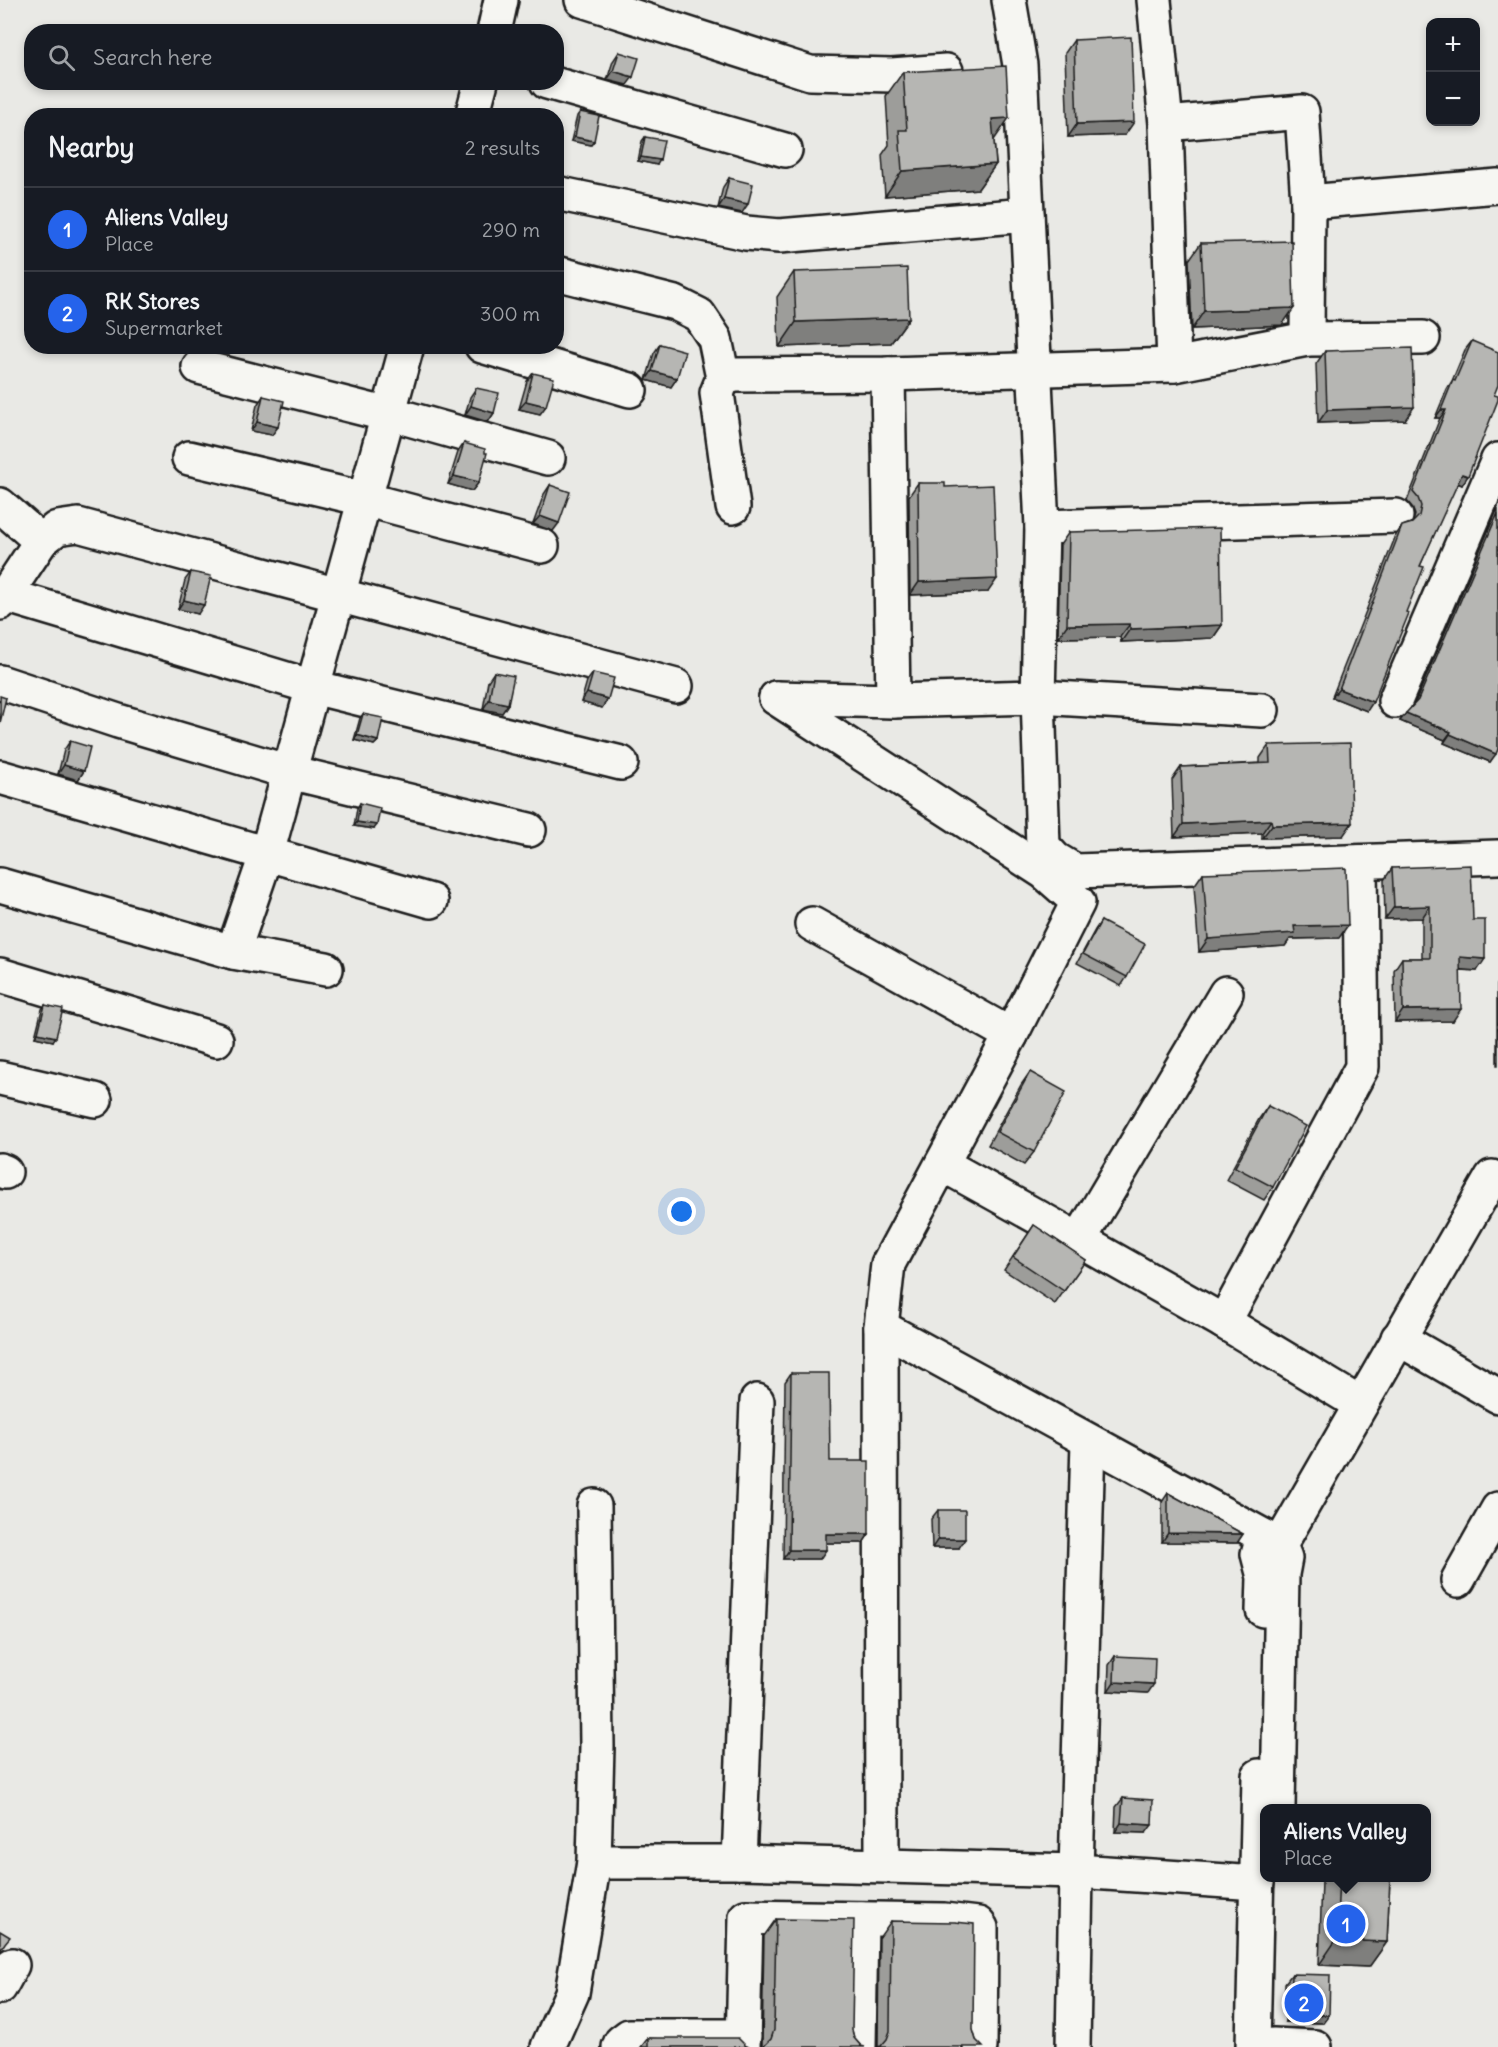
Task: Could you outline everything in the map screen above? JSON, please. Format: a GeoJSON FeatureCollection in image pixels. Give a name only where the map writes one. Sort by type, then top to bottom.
{"type":"FeatureCollection","features":[{"type":"Feature","properties":{"kind":"street"},"geometry":{"type":"LineString","coordinates":[[496,24],[501,0]]}},
{"type":"Feature","properties":{"kind":"street"},"geometry":{"type":"LineString","coordinates":[[1009,0],[1020,66],[1042,527],[1038,697],[1043,846],[1054,859],[1075,871],[1498,857]]}},
{"type":"Feature","properties":{"kind":"street"},"geometry":{"type":"LineString","coordinates":[[1154,0],[1166,124],[1174,365]]}},
{"type":"Feature","properties":{"kind":"street"},"geometry":{"type":"LineString","coordinates":[[595,2],[810,73],[892,75],[1020,66]]}},
{"type":"Feature","properties":{"kind":"street"},"geometry":{"type":"LineString","coordinates":[[564,87],[785,150]]}},
{"type":"Feature","properties":{"kind":"street"},"geometry":{"type":"LineString","coordinates":[[474,108],[479,90]]}},
{"type":"Feature","properties":{"kind":"street"},"geometry":{"type":"LineString","coordinates":[[1166,124],[1302,112],[1308,202],[1307,339]]}},
{"type":"Feature","properties":{"kind":"street"},"geometry":{"type":"LineString","coordinates":[[1308,202],[1498,186]]}},
{"type":"Feature","properties":{"kind":"street"},"geometry":{"type":"LineString","coordinates":[[564,195],[747,233],[779,236],[1027,215]]}},
{"type":"Feature","properties":{"kind":"street"},"geometry":{"type":"LineString","coordinates":[[564,275],[675,303],[699,315],[715,339],[723,378],[717,393],[733,507]]}},
{"type":"Feature","properties":{"kind":"street"},"geometry":{"type":"LineString","coordinates":[[723,378],[736,375],[888,374],[1174,365],[1307,339],[1423,338]]}},
{"type":"Feature","properties":{"kind":"street"},"geometry":{"type":"LineString","coordinates":[[233,952],[267,853],[405,354]]}},
{"type":"Feature","properties":{"kind":"street"},"geometry":{"type":"LineString","coordinates":[[509,354],[630,390]]}},
{"type":"Feature","properties":{"kind":"street"},"geometry":{"type":"LineString","coordinates":[[199,367],[373,411],[388,412],[548,458]]}},
{"type":"Feature","properties":{"kind":"street"},"geometry":{"type":"LineString","coordinates":[[888,374],[893,701]]}},
{"type":"Feature","properties":{"kind":"street"},"geometry":{"type":"LineString","coordinates":[[189,458],[364,499],[542,546]]}},
{"type":"Feature","properties":{"kind":"street"},"geometry":{"type":"LineString","coordinates":[[1395,701],[1498,460]]}},
{"type":"Feature","properties":{"kind":"street"},"geometry":{"type":"LineString","coordinates":[[0,504],[41,541]]}},
{"type":"Feature","properties":{"kind":"street"},"geometry":{"type":"LineString","coordinates":[[1042,527],[1396,516]]}},
{"type":"Feature","properties":{"kind":"street"},"geometry":{"type":"LineString","coordinates":[[621,763],[313,687],[3,599],[41,541],[57,528],[78,525],[676,686]]}},
{"type":"Feature","properties":{"kind":"street"},"geometry":{"type":"LineString","coordinates":[[0,682],[118,721],[289,772],[529,830]]}},
{"type":"Feature","properties":{"kind":"street"},"geometry":{"type":"LineString","coordinates":[[882,1865],[881,1327],[888,1264],[1011,1035],[1078,902],[1044,872],[776,698],[893,701],[1038,697],[1262,710]]}},
{"type":"Feature","properties":{"kind":"street"},"geometry":{"type":"LineString","coordinates":[[0,777],[431,901]]}},
{"type":"Feature","properties":{"kind":"street"},"geometry":{"type":"LineString","coordinates":[[1224,1322],[1362,1067],[1360,862]]}},
{"type":"Feature","properties":{"kind":"street"},"geometry":{"type":"LineString","coordinates":[[0,885],[233,952],[326,969]]}},
{"type":"Feature","properties":{"kind":"street"},"geometry":{"type":"LineString","coordinates":[[812,924],[1011,1035]]}},
{"type":"Feature","properties":{"kind":"street"},"geometry":{"type":"LineString","coordinates":[[0,975],[216,1040]]}},
{"type":"Feature","properties":{"kind":"street"},"geometry":{"type":"LineString","coordinates":[[1079,1240],[1226,993]]}},
{"type":"Feature","properties":{"kind":"street"},"geometry":{"type":"LineString","coordinates":[[0,1078],[95,1100]]}},
{"type":"Feature","properties":{"kind":"street"},"geometry":{"type":"LineString","coordinates":[[942,1164],[1224,1322],[1360,1404]]}},
{"type":"Feature","properties":{"kind":"street"},"geometry":{"type":"LineString","coordinates":[[1268,1804],[1272,1558],[1492,1177],[1498,1180]]}},
{"type":"Feature","properties":{"kind":"street"},"geometry":{"type":"LineString","coordinates":[[881,1327],[1088,1441],[1272,1558]]}},
{"type":"Feature","properties":{"kind":"street"},"geometry":{"type":"LineString","coordinates":[[1398,1338],[1498,1396]]}},
{"type":"Feature","properties":{"kind":"street"},"geometry":{"type":"LineString","coordinates":[[739,1862],[757,1401]]}},
{"type":"Feature","properties":{"kind":"street"},"geometry":{"type":"LineString","coordinates":[[1073,2047],[1088,1441]]}},
{"type":"Feature","properties":{"kind":"street"},"geometry":{"type":"LineString","coordinates":[[548,2047],[572,1992],[594,1862],[597,1746],[594,1506]]}},
{"type":"Feature","properties":{"kind":"street"},"geometry":{"type":"LineString","coordinates":[[1458,1580],[1498,1509]]}},
{"type":"Feature","properties":{"kind":"street"},"geometry":{"type":"LineString","coordinates":[[1272,1558],[1278,1804]]}},
{"type":"Feature","properties":{"kind":"street"},"geometry":{"type":"LineString","coordinates":[[594,1862],[882,1865],[1260,1880]]}},
{"type":"Feature","properties":{"kind":"street"},"geometry":{"type":"LineString","coordinates":[[1267,1882],[1266,2046],[1315,2047]]}},
{"type":"Feature","properties":{"kind":"street"},"geometry":{"type":"LineString","coordinates":[[619,2047],[621,2042],[629,2036],[744,2042],[746,1917],[944,1920],[978,1924],[981,1928],[980,2047]]}},
{"type":"Feature","properties":{"kind":"street"},"geometry":{"type":"LineString","coordinates":[[859,2047],[861,1919]]}},
{"type":"Feature","properties":{"kind":"building"},"geometry":{"type":"Polygon","coordinates":[[[1131,37],[1134,122],[1077,124],[1074,40],[1131,37]]]}},
{"type":"Feature","properties":{"kind":"building"},"geometry":{"type":"Polygon","coordinates":[[[619,52],[639,58],[633,77],[613,71],[619,52]]]}},
{"type":"Feature","properties":{"kind":"building"},"geometry":{"type":"Polygon","coordinates":[[[1006,66],[1009,118],[992,119],[996,164],[902,171],[899,130],[907,130],[903,72],[1006,66]]]}},
{"type":"Feature","properties":{"kind":"building"},"geometry":{"type":"Polygon","coordinates":[[[580,112],[599,116],[594,141],[575,137],[580,112]]]}},
{"type":"Feature","properties":{"kind":"building"},"geometry":{"type":"Polygon","coordinates":[[[645,137],[664,140],[660,160],[641,157],[645,137]]]}},
{"type":"Feature","properties":{"kind":"building"},"geometry":{"type":"Polygon","coordinates":[[[729,178],[753,184],[748,204],[724,199],[729,178]]]}},
{"type":"Feature","properties":{"kind":"building"},"geometry":{"type":"Polygon","coordinates":[[[1292,241],[1294,308],[1204,311],[1201,243],[1292,241]]]}},
{"type":"Feature","properties":{"kind":"building"},"geometry":{"type":"Polygon","coordinates":[[[907,268],[909,318],[796,322],[794,272],[907,268]]]}},
{"type":"Feature","properties":{"kind":"building"},"geometry":{"type":"Polygon","coordinates":[[[1472,341],[1498,352],[1498,385],[1494,395],[1498,396],[1498,400],[1468,476],[1462,474],[1420,566],[1424,567],[1406,612],[1409,613],[1373,702],[1339,689],[1402,526],[1412,523],[1419,516],[1421,506],[1413,492],[1446,410],[1441,410],[1472,341]]]}},
{"type":"Feature","properties":{"kind":"building"},"geometry":{"type":"Polygon","coordinates":[[[660,344],[685,351],[677,378],[652,371],[660,344]]]}},
{"type":"Feature","properties":{"kind":"building"},"geometry":{"type":"Polygon","coordinates":[[[1412,348],[1414,407],[1327,410],[1325,351],[1412,348]]]}},
{"type":"Feature","properties":{"kind":"building"},"geometry":{"type":"Polygon","coordinates":[[[533,373],[554,378],[546,406],[526,401],[533,373]]]}},
{"type":"Feature","properties":{"kind":"building"},"geometry":{"type":"Polygon","coordinates":[[[476,388],[499,393],[494,413],[471,406],[476,388]]]}},
{"type":"Feature","properties":{"kind":"building"},"geometry":{"type":"Polygon","coordinates":[[[263,396],[284,401],[278,427],[257,422],[263,396]]]}},
{"type":"Feature","properties":{"kind":"building"},"geometry":{"type":"Polygon","coordinates":[[[464,443],[485,449],[487,453],[479,482],[454,476],[464,443]]]}},
{"type":"Feature","properties":{"kind":"building"},"geometry":{"type":"Polygon","coordinates":[[[918,483],[945,483],[945,487],[993,485],[997,579],[919,582],[918,483]]]}},
{"type":"Feature","properties":{"kind":"building"},"geometry":{"type":"Polygon","coordinates":[[[550,485],[570,492],[559,523],[540,516],[550,485]]]}},
{"type":"Feature","properties":{"kind":"building"},"geometry":{"type":"Polygon","coordinates":[[[1498,513],[1498,749],[1496,754],[1406,713],[1418,700],[1498,513]]]}},
{"type":"Feature","properties":{"kind":"building"},"geometry":{"type":"Polygon","coordinates":[[[1220,528],[1222,625],[1130,629],[1130,624],[1067,625],[1069,532],[1220,528]]]}},
{"type":"Feature","properties":{"kind":"building"},"geometry":{"type":"Polygon","coordinates":[[[191,572],[211,576],[204,605],[184,600],[191,572]]]}},
{"type":"Feature","properties":{"kind":"building"},"geometry":{"type":"Polygon","coordinates":[[[494,672],[514,676],[508,704],[489,700],[494,672]]]}},
{"type":"Feature","properties":{"kind":"building"},"geometry":{"type":"Polygon","coordinates":[[[593,673],[614,678],[608,699],[587,693],[593,673]]]}},
{"type":"Feature","properties":{"kind":"building"},"geometry":{"type":"Polygon","coordinates":[[[0,696],[6,698],[0,723],[0,696]]]}},
{"type":"Feature","properties":{"kind":"building"},"geometry":{"type":"Polygon","coordinates":[[[363,714],[383,718],[378,741],[357,735],[363,714]]]}},
{"type":"Feature","properties":{"kind":"building"},"geometry":{"type":"Polygon","coordinates":[[[70,741],[90,747],[84,771],[64,765],[70,741]]]}},
{"type":"Feature","properties":{"kind":"building"},"geometry":{"type":"Polygon","coordinates":[[[1350,743],[1352,823],[1272,825],[1271,820],[1183,824],[1181,767],[1270,763],[1269,745],[1350,743]]]}},
{"type":"Feature","properties":{"kind":"building"},"geometry":{"type":"Polygon","coordinates":[[[360,803],[380,808],[377,825],[357,822],[360,803]]]}},
{"type":"Feature","properties":{"kind":"building"},"geometry":{"type":"Polygon","coordinates":[[[1471,865],[1473,920],[1485,920],[1485,959],[1460,957],[1461,1009],[1403,1010],[1402,958],[1430,958],[1430,906],[1394,907],[1392,868],[1471,865]]]}},
{"type":"Feature","properties":{"kind":"building"},"geometry":{"type":"Polygon","coordinates":[[[1346,868],[1348,925],[1294,926],[1295,933],[1208,939],[1203,873],[1346,868]]]}},
{"type":"Feature","properties":{"kind":"building"},"geometry":{"type":"Polygon","coordinates":[[[1101,921],[1145,944],[1127,977],[1083,954],[1101,921]]]}},
{"type":"Feature","properties":{"kind":"building"},"geometry":{"type":"Polygon","coordinates":[[[45,1005],[63,1009],[56,1037],[38,1033],[45,1005]]]}},
{"type":"Feature","properties":{"kind":"building"},"geometry":{"type":"Polygon","coordinates":[[[1030,1072],[1066,1092],[1034,1152],[997,1132],[1030,1072]]]}},
{"type":"Feature","properties":{"kind":"building"},"geometry":{"type":"Polygon","coordinates":[[[1268,1106],[1306,1126],[1273,1187],[1235,1167],[1268,1106]]]}},
{"type":"Feature","properties":{"kind":"building"},"geometry":{"type":"Polygon","coordinates":[[[1034,1225],[1086,1260],[1064,1291],[1013,1257],[1034,1225]]]}},
{"type":"Feature","properties":{"kind":"building"},"geometry":{"type":"Polygon","coordinates":[[[791,1373],[829,1373],[830,1461],[869,1461],[869,1534],[826,1534],[826,1550],[789,1550],[791,1373]]]}},
{"type":"Feature","properties":{"kind":"building"},"geometry":{"type":"Polygon","coordinates":[[[1168,1493],[1243,1534],[1168,1533],[1168,1493]]]}},
{"type":"Feature","properties":{"kind":"building"},"geometry":{"type":"Polygon","coordinates":[[[938,1510],[965,1510],[965,1539],[938,1539],[938,1510]]]}},
{"type":"Feature","properties":{"kind":"building"},"geometry":{"type":"Polygon","coordinates":[[[1115,1656],[1155,1658],[1154,1684],[1114,1682],[1115,1656]]]}},
{"type":"Feature","properties":{"kind":"building"},"geometry":{"type":"Polygon","coordinates":[[[1123,1798],[1153,1800],[1152,1825],[1121,1823],[1123,1798]]]}},
{"type":"Feature","properties":{"kind":"building"},"geometry":{"type":"Polygon","coordinates":[[[1339,1882],[1390,1882],[1387,1942],[1336,1940],[1339,1882]]]}},
{"type":"Feature","properties":{"kind":"building"},"geometry":{"type":"Polygon","coordinates":[[[776,1919],[854,1920],[852,2030],[854,2038],[865,2047],[761,2047],[771,2039],[774,2030],[776,1919]]]}},
{"type":"Feature","properties":{"kind":"building"},"geometry":{"type":"Polygon","coordinates":[[[891,1921],[974,1924],[973,2030],[976,2040],[983,2047],[876,2047],[881,2046],[890,2031],[891,1921]]]}},
{"type":"Feature","properties":{"kind":"building"},"geometry":{"type":"Polygon","coordinates":[[[0,1931],[10,1937],[0,1951],[0,1931]]]}},
{"type":"Feature","properties":{"kind":"building"},"geometry":{"type":"Polygon","coordinates":[[[1292,1974],[1330,1975],[1329,2015],[1291,2014],[1292,1974]]]}},
{"type":"Feature","properties":{"kind":"building"},"geometry":{"type":"Polygon","coordinates":[[[648,2038],[738,2038],[749,2047],[648,2047],[648,2038]]]}},
{"type":"Feature","properties":{"kind":"place","name":"Aliens Valley"},"geometry":{"type":"Point","coordinates":[1346,1924]}},
{"type":"Feature","properties":{"kind":"place","name":"RK Stores"},"geometry":{"type":"Point","coordinates":[1304,2003]}}]}
